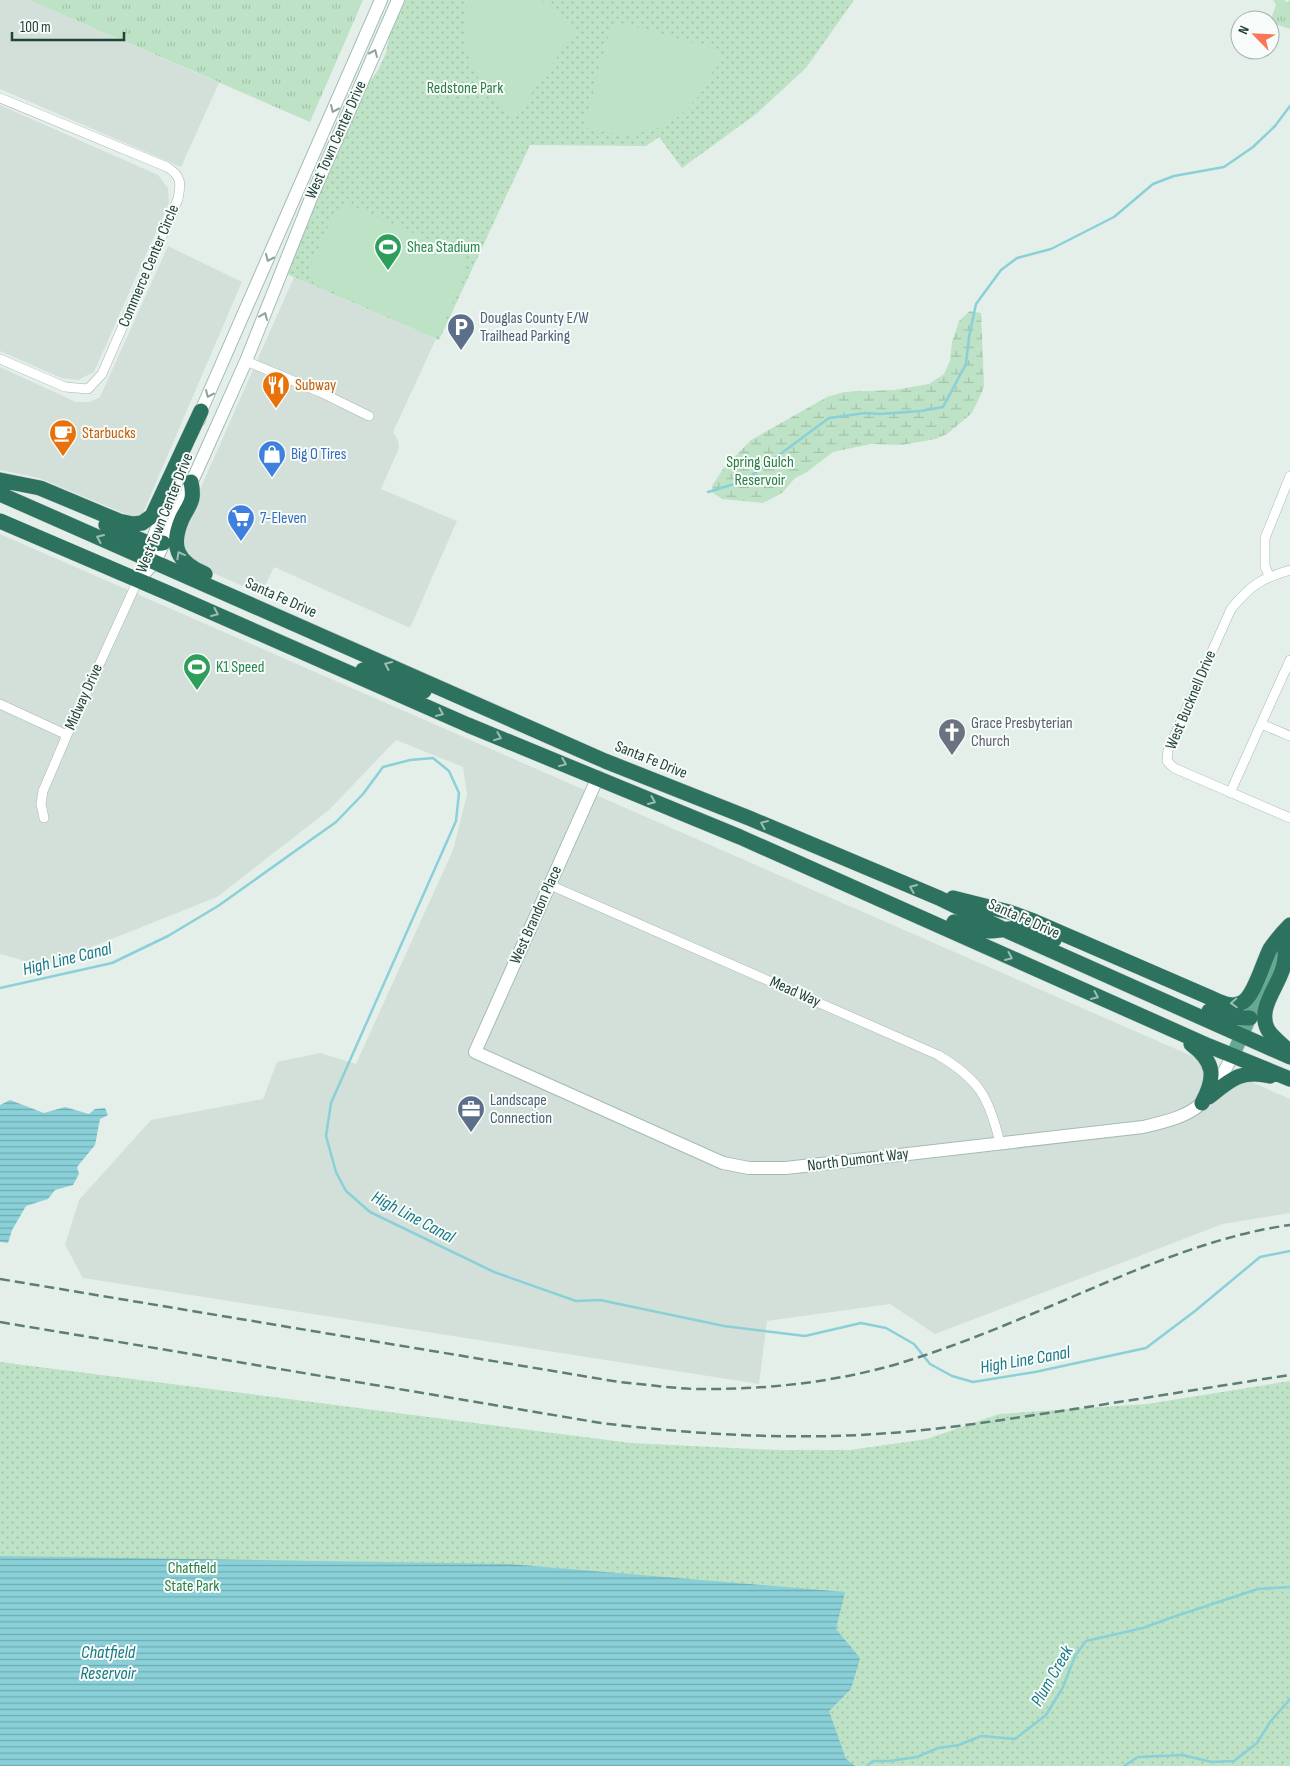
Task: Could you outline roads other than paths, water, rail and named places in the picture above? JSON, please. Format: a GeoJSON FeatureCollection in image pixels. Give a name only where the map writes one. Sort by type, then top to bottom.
{"type":"FeatureCollection","features":[{"type":"Feature","properties":{"kind":"highway"},"geometry":{"type":"LineString","coordinates":[[0,491],[40,488],[119,521],[133,524],[142,523],[152,516],[201,412]]}},
{"type":"Feature","properties":{"kind":"highway"},"geometry":{"type":"LineString","coordinates":[[192,482],[192,498],[176,536],[176,547],[185,562],[193,569],[315,622],[343,645]]}},
{"type":"Feature","properties":{"kind":"highway","name":"Santa Fe Drive"},"geometry":{"type":"LineString","coordinates":[[0,491],[41,498],[343,645],[605,760],[939,898],[1005,930],[1290,1056]]}},
{"type":"Feature","properties":{"kind":"highway"},"geometry":{"type":"LineString","coordinates":[[0,521],[468,725],[598,777],[719,829],[1290,1080]]}},
{"type":"Feature","properties":{"kind":"highway"},"geometry":{"type":"LineString","coordinates":[[329,664],[369,671],[437,695],[633,781],[639,782],[647,777]]}},
{"type":"Feature","properties":{"kind":"highway"},"geometry":{"type":"LineString","coordinates":[[719,829],[762,838],[970,929],[984,932],[1028,928],[1216,1014],[1224,1017],[1250,1018]]}},
{"type":"Feature","properties":{"kind":"highway"},"geometry":{"type":"LineString","coordinates":[[939,898],[955,898],[1016,914],[1231,1005],[1243,1002],[1247,998],[1269,951],[1278,937],[1288,929]]}},
{"type":"Feature","properties":{"kind":"highway"},"geometry":{"type":"LineString","coordinates":[[1288,929],[1282,971],[1266,1007],[1264,1021],[1273,1036],[1290,1052]]}},
{"type":"Feature","properties":{"kind":"highway"},"geometry":{"type":"LineString","coordinates":[[1174,1030],[1202,1052],[1210,1065],[1211,1080],[1206,1100]]}},
{"type":"Feature","properties":{"kind":"highway"},"geometry":{"type":"LineString","coordinates":[[1206,1100],[1229,1081],[1247,1074],[1263,1074],[1290,1080]]}},
{"type":"Feature","properties":{"kind":"main road"},"geometry":{"type":"LineString","coordinates":[[1233,1055],[1288,929]]}},
{"type":"Feature","properties":{"kind":"street","name":"West Town Center Drive"},"geometry":{"type":"LineString","coordinates":[[153,552],[198,432],[201,412],[381,0]]}},
{"type":"Feature","properties":{"kind":"street","name":"West Town Center Drive"},"geometry":{"type":"LineString","coordinates":[[138,580],[192,482],[246,361],[311,198],[398,0]]}},
{"type":"Feature","properties":{"kind":"street","name":"Commerce Center Circle"},"geometry":{"type":"LineString","coordinates":[[0,98],[167,168],[175,172],[180,180],[178,199],[102,374],[88,389],[64,387],[0,359]]}},
{"type":"Feature","properties":{"kind":"street"},"geometry":{"type":"LineString","coordinates":[[246,361],[320,392],[369,416]]}},
{"type":"Feature","properties":{"kind":"street"},"geometry":{"type":"LineString","coordinates":[[1269,576],[1265,566],[1265,538],[1290,476]]}},
{"type":"Feature","properties":{"kind":"street","name":"West Bucknell Drive"},"geometry":{"type":"LineString","coordinates":[[1290,570],[1269,576],[1256,583],[1231,609],[1168,750],[1167,761],[1174,768],[1290,818]]}},
{"type":"Feature","properties":{"kind":"street","name":"Midway Drive"},"geometry":{"type":"LineString","coordinates":[[44,818],[41,804],[43,790],[138,580]]}},
{"type":"Feature","properties":{"kind":"street"},"geometry":{"type":"LineString","coordinates":[[1230,793],[1290,660]]}},
{"type":"Feature","properties":{"kind":"street"},"geometry":{"type":"LineString","coordinates":[[0,704],[67,735]]}},
{"type":"Feature","properties":{"kind":"street"},"geometry":{"type":"LineString","coordinates":[[1261,724],[1290,736]]}},
{"type":"Feature","properties":{"kind":"street","name":"West Brandon Place"},"geometry":{"type":"LineString","coordinates":[[475,1052],[598,777]]}},
{"type":"Feature","properties":{"kind":"street","name":"Mead Way"},"geometry":{"type":"LineString","coordinates":[[550,885],[938,1055],[960,1069],[977,1085],[992,1112],[1000,1142]]}},
{"type":"Feature","properties":{"kind":"street","name":"North Dumont Way"},"geometry":{"type":"LineString","coordinates":[[475,1052],[723,1163],[749,1168],[786,1168],[1143,1127],[1170,1121],[1184,1115],[1206,1100],[1233,1055]]}},
{"type":"Feature","properties":{"kind":"water"},"geometry":{"type":"Polygon","coordinates":[[[10,1100],[44,1113],[65,1107],[89,1114],[95,1109],[105,1108],[108,1115],[100,1119],[95,1145],[77,1167],[79,1174],[73,1185],[55,1190],[48,1199],[26,1206],[12,1230],[8,1243],[0,1242],[0,1105],[10,1100]]]}},
{"type":"Feature","properties":{"kind":"water","name":"Chatfield Reservoir"},"geometry":{"type":"Polygon","coordinates":[[[0,1556],[510,1564],[845,1592],[836,1629],[860,1658],[851,1689],[829,1711],[846,1759],[855,1766],[0,1766],[0,1556]]]}},
{"type":"Feature","properties":{"kind":"waterway"},"geometry":{"type":"LineString","coordinates":[[708,492],[744,481],[829,418],[865,413],[880,414],[921,411],[943,407],[966,364],[976,304],[1001,270],[1017,258],[1051,249],[1114,217],[1153,184],[1174,176],[1224,167],[1253,147],[1275,126],[1290,106]]}},
{"type":"Feature","properties":{"kind":"waterway","name":"High Line Canal"},"geometry":{"type":"LineString","coordinates":[[0,988],[112,963],[168,936],[218,906],[336,822],[363,794],[383,767],[410,760],[433,758],[449,771],[459,793],[456,821],[331,1103],[326,1136],[336,1172],[346,1191],[370,1212],[494,1272],[576,1301],[600,1300],[724,1326],[805,1336],[861,1323],[886,1328],[914,1344],[930,1364],[952,1376],[973,1382],[1035,1372],[1146,1348],[1195,1311],[1260,1257],[1290,1251]]}},
{"type":"Feature","properties":{"kind":"waterway","name":"Plum Creek"},"geometry":{"type":"LineString","coordinates":[[867,1766],[873,1761],[890,1761],[917,1757],[938,1748],[959,1745],[981,1736],[1015,1739],[1046,1715],[1063,1687],[1075,1656],[1086,1641],[1143,1628],[1258,1589],[1290,1587]]}},
{"type":"Feature","properties":{"kind":"waterway","name":"Plum Creek"},"geometry":{"type":"LineString","coordinates":[[1124,1766],[1138,1757],[1182,1755],[1212,1762],[1234,1761],[1257,1743],[1270,1722],[1290,1699]]}},
{"type":"Feature","properties":{"kind":"railway"},"geometry":{"type":"LineString","coordinates":[[0,1279],[619,1382],[694,1389],[749,1388],[804,1383],[884,1368],[991,1331],[1165,1259],[1247,1233],[1290,1225]]}},
{"type":"Feature","properties":{"kind":"railway"},"geometry":{"type":"LineString","coordinates":[[0,1322],[601,1423],[738,1435],[842,1436],[926,1430],[1024,1417],[1290,1375]]}},
{"type":"Feature","properties":{"kind":"place","name":"Shea Stadium"},"geometry":{"type":"Point","coordinates":[388,271]}},
{"type":"Feature","properties":{"kind":"place","name":"Douglas County E/W Trailhead Parking"},"geometry":{"type":"Point","coordinates":[461,351]}},
{"type":"Feature","properties":{"kind":"place","name":"Subway"},"geometry":{"type":"Point","coordinates":[276,409]}},
{"type":"Feature","properties":{"kind":"place","name":"Starbucks"},"geometry":{"type":"Point","coordinates":[63,457]}},
{"type":"Feature","properties":{"kind":"place","name":"Big O Tires"},"geometry":{"type":"Point","coordinates":[272,478]}},
{"type":"Feature","properties":{"kind":"place","name":"7-Eleven"},"geometry":{"type":"Point","coordinates":[241,542]}},
{"type":"Feature","properties":{"kind":"place","name":"K1 Speed"},"geometry":{"type":"Point","coordinates":[197,691]}},
{"type":"Feature","properties":{"kind":"place","name":"Grace Presbyterian Church"},"geometry":{"type":"Point","coordinates":[952,756]}},
{"type":"Feature","properties":{"kind":"place","name":"Landscape Connection"},"geometry":{"type":"Point","coordinates":[471,1133]}},
{"type":"Feature","properties":{"kind":"park label","name":"Redstone Park"},"geometry":{"type":"Point","coordinates":[465,88]}},
{"type":"Feature","properties":{"kind":"park label","name":"Spring Gulch Reservoir"},"geometry":{"type":"Point","coordinates":[760,471]}},
{"type":"Feature","properties":{"kind":"park label","name":"Chatfield State Park"},"geometry":{"type":"Point","coordinates":[192,1577]}}]}
